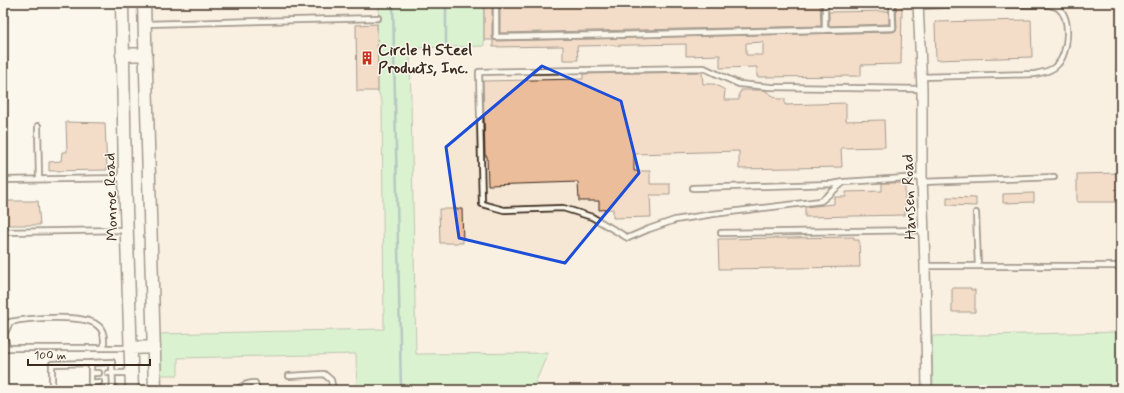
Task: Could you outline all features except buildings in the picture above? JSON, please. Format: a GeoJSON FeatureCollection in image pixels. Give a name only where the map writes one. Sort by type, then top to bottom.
{"type":"FeatureCollection","features":[{"type":"Feature","properties":{"kind":"main road","name":"Monroe Road"},"geometry":{"type":"LineString","coordinates":[[122,3],[125,178],[132,390]]}},
{"type":"Feature","properties":{"kind":"main road"},"geometry":{"type":"LineString","coordinates":[[144,3],[155,390]]}},
{"type":"Feature","properties":{"kind":"main road"},"geometry":{"type":"LineString","coordinates":[[122,55],[146,54]]}},
{"type":"Feature","properties":{"kind":"main road"},"geometry":{"type":"LineString","coordinates":[[131,348],[154,347]]}},
{"type":"Feature","properties":{"kind":"street","name":"Hansen Road"},"geometry":{"type":"LineString","coordinates":[[919,5],[922,89],[922,180],[927,390]]}},
{"type":"Feature","properties":{"kind":"lane"},"geometry":{"type":"LineString","coordinates":[[496,3],[496,37],[893,28],[892,3]]}},
{"type":"Feature","properties":{"kind":"lane"},"geometry":{"type":"LineString","coordinates":[[825,3],[825,30]]}},
{"type":"Feature","properties":{"kind":"lane"},"geometry":{"type":"LineString","coordinates":[[919,5],[1049,5],[1057,8],[1063,14],[1067,25],[1067,42],[1060,63],[1052,70],[1035,74],[921,77]]}},
{"type":"Feature","properties":{"kind":"lane"},"geometry":{"type":"LineString","coordinates":[[145,24],[378,18]]}},
{"type":"Feature","properties":{"kind":"lane"},"geometry":{"type":"LineString","coordinates":[[844,182],[821,201],[675,220],[628,238],[592,217],[563,208],[504,210],[482,204],[479,72],[704,68],[739,84],[770,87],[922,89]]}},
{"type":"Feature","properties":{"kind":"lane"},"geometry":{"type":"LineString","coordinates":[[38,126],[39,179]]}},
{"type":"Feature","properties":{"kind":"lane"},"geometry":{"type":"LineString","coordinates":[[693,188],[833,184],[844,182],[1054,177]]}},
{"type":"Feature","properties":{"kind":"lane"},"geometry":{"type":"LineString","coordinates":[[3,180],[125,178]]}},
{"type":"Feature","properties":{"kind":"lane"},"geometry":{"type":"LineString","coordinates":[[976,213],[978,266]]}},
{"type":"Feature","properties":{"kind":"lane"},"geometry":{"type":"LineString","coordinates":[[3,232],[127,230]]}},
{"type":"Feature","properties":{"kind":"lane"},"geometry":{"type":"LineString","coordinates":[[721,233],[924,230]]}},
{"type":"Feature","properties":{"kind":"lane"},"geometry":{"type":"LineString","coordinates":[[925,266],[1121,266]]}},
{"type":"Feature","properties":{"kind":"lane"},"geometry":{"type":"LineString","coordinates":[[104,348],[103,333],[98,325],[82,319],[27,319],[10,322],[3,335],[7,348],[104,348],[131,348]]}},
{"type":"Feature","properties":{"kind":"lane"},"geometry":{"type":"LineString","coordinates":[[52,390],[52,364],[112,362],[110,382],[113,390]]}},
{"type":"Feature","properties":{"kind":"lane"},"geometry":{"type":"LineString","coordinates":[[91,363],[91,390]]}},
{"type":"Feature","properties":{"kind":"lane"},"geometry":{"type":"LineString","coordinates":[[91,373],[99,373]]}},
{"type":"Feature","properties":{"kind":"lane"},"geometry":{"type":"LineString","coordinates":[[110,373],[131,373]]}},
{"type":"Feature","properties":{"kind":"lane"},"geometry":{"type":"LineString","coordinates":[[289,376],[324,374],[331,380],[333,390]]}},
{"type":"Feature","properties":{"kind":"lane"},"geometry":{"type":"LineString","coordinates":[[91,382],[99,382]]}},
{"type":"Feature","properties":{"kind":"lane"},"geometry":{"type":"LineString","coordinates":[[235,390],[244,384],[251,383],[255,384],[257,390]]}},
{"type":"Feature","properties":{"kind":"highlighted area"},"geometry":{"type":"Polygon","coordinates":[[[542,66],[621,101],[639,173],[565,263],[459,238],[446,147],[542,66]]]}},
{"type":"Feature","properties":{"kind":"shaded area"},"geometry":{"type":"Polygon","coordinates":[[[147,3],[1121,3],[1121,390],[158,390],[147,3]]]}},
{"type":"Feature","properties":{"kind":"green space"},"geometry":{"type":"Polygon","coordinates":[[[380,3],[484,3],[484,46],[417,48],[410,52],[416,354],[548,353],[532,390],[357,390],[356,354],[178,358],[178,375],[158,375],[157,334],[384,329],[382,102],[378,91],[377,24],[380,3]]]}},
{"type":"Feature","properties":{"kind":"green space"},"geometry":{"type":"Polygon","coordinates":[[[1121,332],[1121,390],[933,390],[932,336],[1121,332]]]}},
{"type":"Feature","properties":{"kind":"waterway"},"geometry":{"type":"LineString","coordinates":[[393,3],[401,390]]}},
{"type":"Feature","properties":{"kind":"waterway"},"geometry":{"type":"LineString","coordinates":[[446,3],[446,44]]}},
{"type":"Feature","properties":{"kind":"place","name":"Circle H Steel Products, Inc."},"geometry":{"type":"Point","coordinates":[367,58]}}]}
